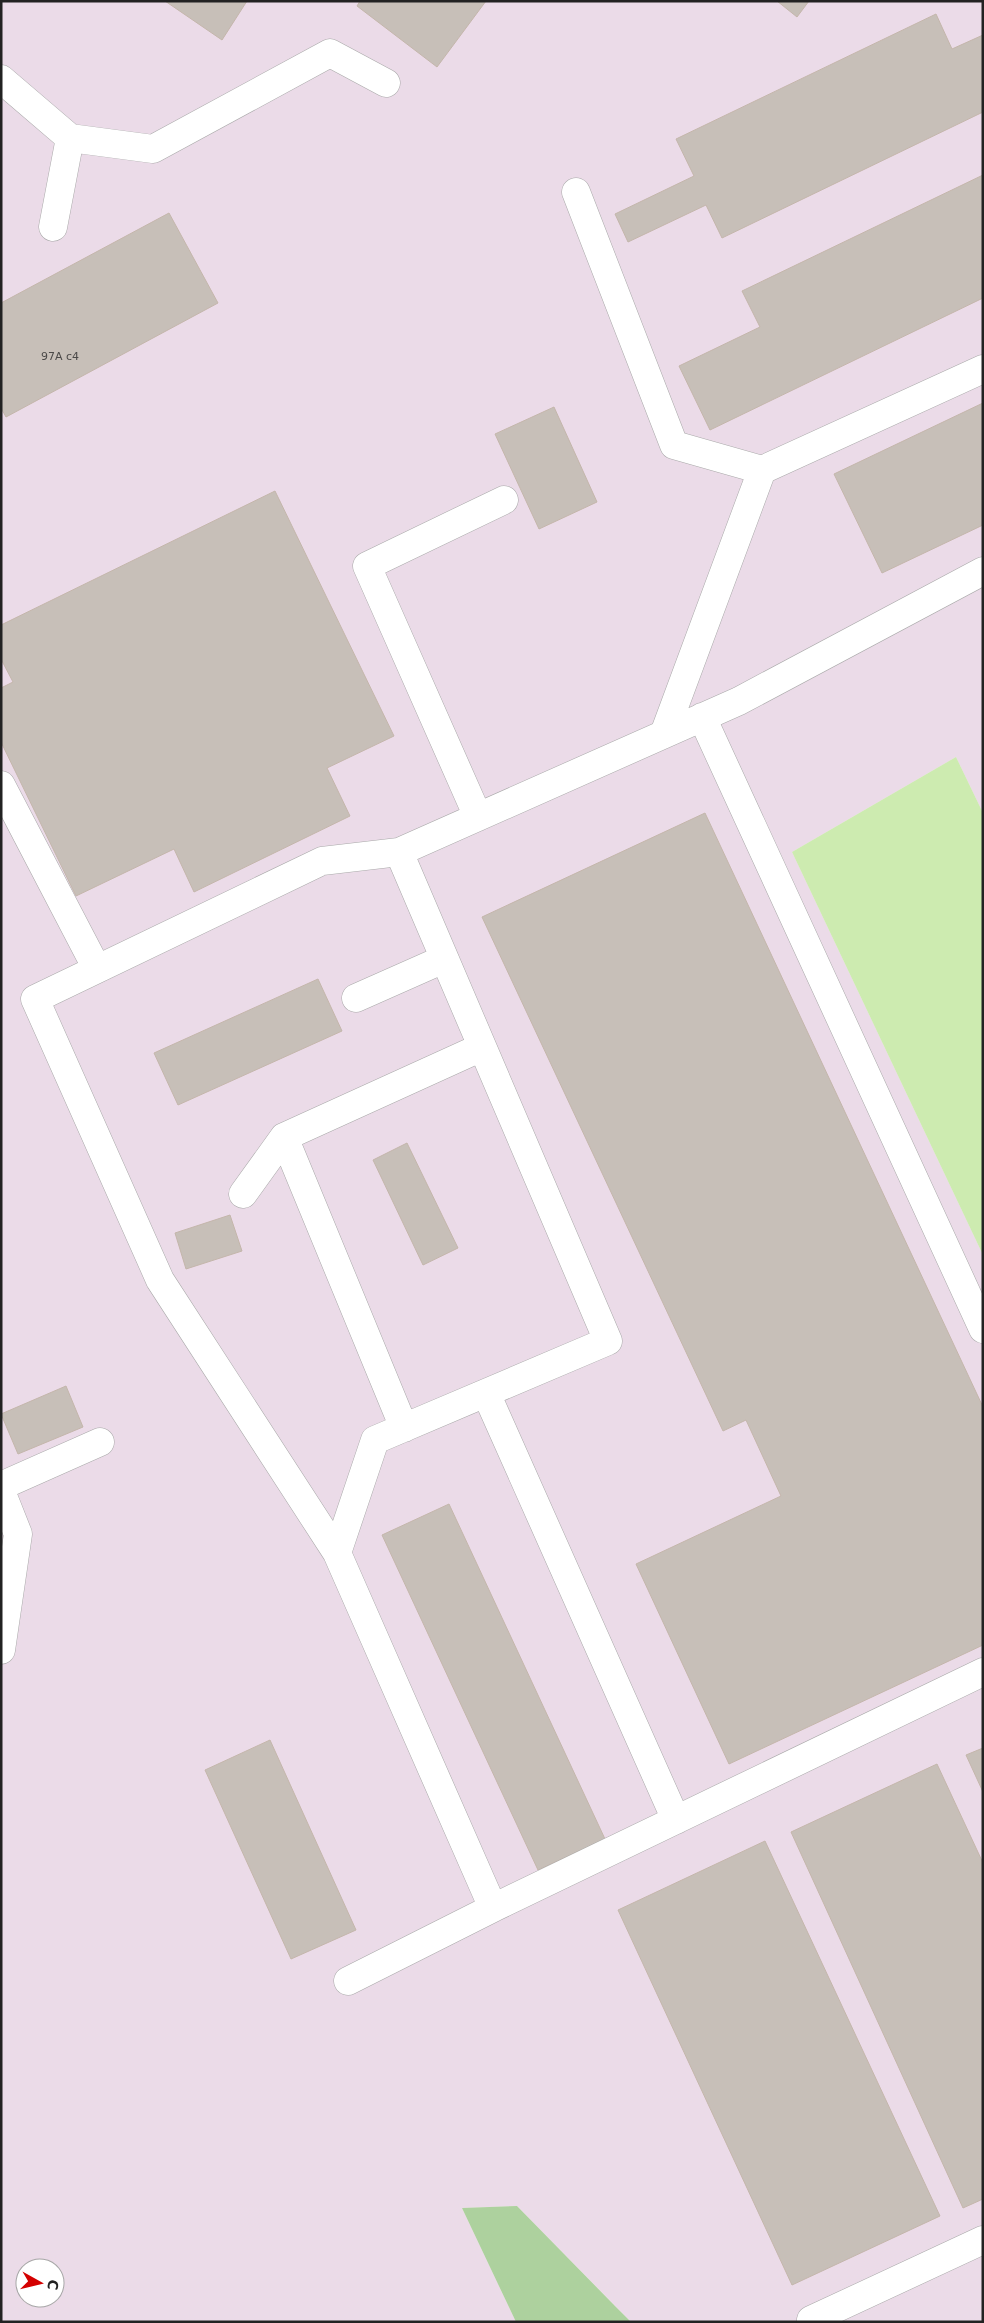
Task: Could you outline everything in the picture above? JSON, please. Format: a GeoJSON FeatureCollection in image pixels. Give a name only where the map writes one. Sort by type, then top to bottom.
{"type":"FeatureCollection","features":[{"type":"Feature","properties":{"kind":"street"},"geometry":{"type":"LineString","coordinates":[[1,78],[70,138],[153,150],[330,53],[386,83]]}},
{"type":"Feature","properties":{"kind":"street"},"geometry":{"type":"LineString","coordinates":[[53,227],[70,138]]}},
{"type":"Feature","properties":{"kind":"street"},"geometry":{"type":"LineString","coordinates":[[576,192],[674,445],[762,470],[983,369]]}},
{"type":"Feature","properties":{"kind":"street"},"geometry":{"type":"LineString","coordinates":[[664,734],[762,470]]}},
{"type":"Feature","properties":{"kind":"street"},"geometry":{"type":"LineString","coordinates":[[478,817],[366,566],[504,500]]}},
{"type":"Feature","properties":{"kind":"street"},"geometry":{"type":"LineString","coordinates":[[493,1908],[337,1552],[160,1280],[35,999],[322,861],[399,852],[739,701],[983,571]]}},
{"type":"Feature","properties":{"kind":"street"},"geometry":{"type":"LineString","coordinates":[[702,717],[983,1329]]}},
{"type":"Feature","properties":{"kind":"street"},"geometry":{"type":"LineString","coordinates":[[1,784],[97,969]]}},
{"type":"Feature","properties":{"kind":"street"},"geometry":{"type":"LineString","coordinates":[[337,1552],[375,1440],[608,1341],[399,852]]}},
{"type":"Feature","properties":{"kind":"street"},"geometry":{"type":"LineString","coordinates":[[356,998],[444,959]]}},
{"type":"Feature","properties":{"kind":"street"},"geometry":{"type":"LineString","coordinates":[[242,1194],[284,1137],[482,1046]]}},
{"type":"Feature","properties":{"kind":"street"},"geometry":{"type":"LineString","coordinates":[[284,1137],[404,1428]]}},
{"type":"Feature","properties":{"kind":"street"},"geometry":{"type":"LineString","coordinates":[[486,1393],[676,1820]]}},
{"type":"Feature","properties":{"kind":"street"},"geometry":{"type":"LineString","coordinates":[[1,1486],[100,1442]]}},
{"type":"Feature","properties":{"kind":"street"},"geometry":{"type":"LineString","coordinates":[[1,1491],[18,1534],[1,1650]]}},
{"type":"Feature","properties":{"kind":"street"},"geometry":{"type":"LineString","coordinates":[[348,1981],[493,1908],[983,1672]]}},
{"type":"Feature","properties":{"kind":"street"},"geometry":{"type":"LineString","coordinates":[[811,2320],[983,2240]]}},
{"type":"Feature","properties":{"kind":"shaded area"},"geometry":{"type":"Polygon","coordinates":[[[1,1],[983,1],[983,813],[956,757],[792,852],[983,1255],[983,2322],[631,2322],[517,2206],[462,2208],[516,2322],[1,2322],[1,1]]]}},
{"type":"Feature","properties":{"kind":"green space"},"geometry":{"type":"Polygon","coordinates":[[[956,757],[983,813],[983,1255],[792,852],[956,757]]]}},
{"type":"Feature","properties":{"kind":"green space"},"geometry":{"type":"Polygon","coordinates":[[[517,2206],[631,2322],[516,2322],[462,2208],[517,2206]]]}},
{"type":"Feature","properties":{"kind":"building"},"geometry":{"type":"Polygon","coordinates":[[[165,1],[247,1],[222,40],[165,1]]]}},
{"type":"Feature","properties":{"kind":"building"},"geometry":{"type":"Polygon","coordinates":[[[360,1],[486,1],[437,67],[357,6],[360,1]]]}},
{"type":"Feature","properties":{"kind":"building"},"geometry":{"type":"Polygon","coordinates":[[[777,1],[809,1],[797,17],[777,1]]]}},
{"type":"Feature","properties":{"kind":"building"},"geometry":{"type":"Polygon","coordinates":[[[936,14],[952,49],[983,35],[983,112],[722,238],[706,205],[628,242],[615,214],[694,176],[676,139],[936,14]]]}},
{"type":"Feature","properties":{"kind":"building"},"geometry":{"type":"Polygon","coordinates":[[[983,175],[983,298],[710,430],[679,366],[760,327],[742,291],[983,175]]]}},
{"type":"Feature","properties":{"kind":"building"},"geometry":{"type":"Polygon","coordinates":[[[169,213],[218,303],[6,417],[1,408],[1,303],[169,213]]]}},
{"type":"Feature","properties":{"kind":"building"},"geometry":{"type":"Polygon","coordinates":[[[983,403],[983,525],[882,573],[834,474],[983,403]]]}},
{"type":"Feature","properties":{"kind":"building"},"geometry":{"type":"Polygon","coordinates":[[[554,407],[597,502],[539,529],[495,434],[554,407]]]}},
{"type":"Feature","properties":{"kind":"building"},"geometry":{"type":"Polygon","coordinates":[[[275,491],[394,736],[327,768],[350,816],[194,892],[174,849],[76,896],[1,742],[1,688],[13,682],[1,659],[1,625],[275,491]]]}},
{"type":"Feature","properties":{"kind":"building"},"geometry":{"type":"Polygon","coordinates":[[[705,813],[983,1407],[983,1645],[729,1764],[636,1564],[781,1496],[746,1420],[723,1431],[482,917],[705,813]]]}},
{"type":"Feature","properties":{"kind":"building"},"geometry":{"type":"Polygon","coordinates":[[[318,979],[342,1031],[178,1105],[154,1053],[318,979]]]}},
{"type":"Feature","properties":{"kind":"building"},"geometry":{"type":"Polygon","coordinates":[[[407,1143],[458,1248],[423,1265],[373,1160],[407,1143]]]}},
{"type":"Feature","properties":{"kind":"building"},"geometry":{"type":"Polygon","coordinates":[[[230,1215],[242,1251],[186,1269],[175,1233],[230,1215]]]}},
{"type":"Feature","properties":{"kind":"building"},"geometry":{"type":"Polygon","coordinates":[[[66,1386],[83,1427],[18,1454],[1,1414],[66,1386]]]}},
{"type":"Feature","properties":{"kind":"building"},"geometry":{"type":"Polygon","coordinates":[[[449,1504],[605,1839],[538,1870],[382,1535],[449,1504]]]}},
{"type":"Feature","properties":{"kind":"building"},"geometry":{"type":"Polygon","coordinates":[[[270,1740],[356,1930],[291,1959],[205,1770],[270,1740]]]}},
{"type":"Feature","properties":{"kind":"building"},"geometry":{"type":"Polygon","coordinates":[[[983,1748],[983,1792],[966,1755],[983,1748]]]}},
{"type":"Feature","properties":{"kind":"building"},"geometry":{"type":"Polygon","coordinates":[[[937,1764],[983,1863],[983,2199],[963,2208],[791,1832],[937,1764]]]}},
{"type":"Feature","properties":{"kind":"building"},"geometry":{"type":"Polygon","coordinates":[[[765,1841],[940,2216],[792,2285],[618,1910],[765,1841]]]}}]}
